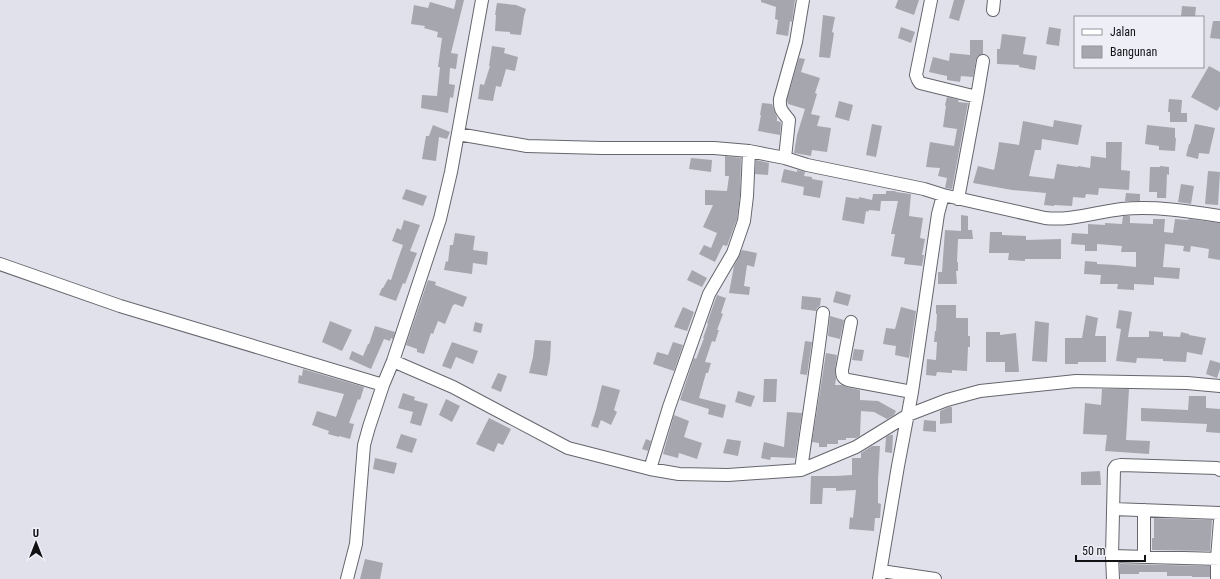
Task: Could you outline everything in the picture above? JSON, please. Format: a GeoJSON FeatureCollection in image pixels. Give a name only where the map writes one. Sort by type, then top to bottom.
{"type":"FeatureCollection","features":[{"type":"Feature","properties":{"kind":"street"},"geometry":{"type":"LineString","coordinates":[[347,579],[356,544],[364,446],[383,385],[393,361],[440,219],[451,172],[482,0]]}},
{"type":"Feature","properties":{"kind":"street"},"geometry":{"type":"LineString","coordinates":[[785,158],[788,120],[780,109],[780,99],[796,42],[803,0]]}},
{"type":"Feature","properties":{"kind":"street"},"geometry":{"type":"LineString","coordinates":[[931,0],[916,75],[918,80],[920,82],[977,97]]}},
{"type":"Feature","properties":{"kind":"street"},"geometry":{"type":"LineString","coordinates":[[958,199],[983,60]]}},
{"type":"Feature","properties":{"kind":"street"},"geometry":{"type":"LineString","coordinates":[[458,134],[526,146],[714,148],[749,151],[785,158],[807,165],[924,189],[958,199],[1045,218],[1066,219],[1122,209],[1151,209],[1194,212],[1220,216]]}},
{"type":"Feature","properties":{"kind":"street"},"geometry":{"type":"LineString","coordinates":[[650,469],[669,407],[709,294],[733,253],[744,221],[747,196],[749,151]]}},
{"type":"Feature","properties":{"kind":"street"},"geometry":{"type":"LineString","coordinates":[[935,579],[880,575],[912,392],[938,214],[943,195]]}},
{"type":"Feature","properties":{"kind":"street"},"geometry":{"type":"LineString","coordinates":[[0,264],[120,306],[383,385]]}},
{"type":"Feature","properties":{"kind":"street"},"geometry":{"type":"LineString","coordinates":[[801,470],[823,313]]}},
{"type":"Feature","properties":{"kind":"street"},"geometry":{"type":"LineString","coordinates":[[851,322],[842,370],[842,375],[844,378],[912,392]]}},
{"type":"Feature","properties":{"kind":"street"},"geometry":{"type":"LineString","coordinates":[[393,361],[453,387],[568,448],[650,469],[679,474],[728,475],[801,470],[856,447],[908,415],[947,400],[980,391],[1076,381],[1186,383],[1220,386]]}},
{"type":"Feature","properties":{"kind":"street"},"geometry":{"type":"LineString","coordinates":[[1113,579],[1112,556],[1114,469],[1116,466],[1217,468],[1220,470]]}},
{"type":"Feature","properties":{"kind":"street"},"geometry":{"type":"LineString","coordinates":[[1113,509],[1220,513]]}},
{"type":"Feature","properties":{"kind":"street"},"geometry":{"type":"LineString","coordinates":[[1144,510],[1144,556]]}},
{"type":"Feature","properties":{"kind":"street"},"geometry":{"type":"LineString","coordinates":[[1217,579],[1220,521]]}},
{"type":"Feature","properties":{"kind":"street"},"geometry":{"type":"LineString","coordinates":[[1112,556],[1218,558]]}},
{"type":"Feature","properties":{"kind":"building"},"geometry":{"type":"Polygon","coordinates":[[[456,0],[464,0],[451,53],[458,54],[456,69],[450,68],[449,84],[455,85],[453,98],[450,97],[448,113],[421,108],[422,95],[437,96],[440,67],[438,67],[442,38],[437,37],[438,32],[424,28],[425,26],[411,24],[414,5],[428,8],[430,2],[454,9],[456,0]]]}},
{"type":"Feature","properties":{"kind":"building"},"geometry":{"type":"Polygon","coordinates":[[[761,0],[795,0],[792,22],[790,21],[788,36],[776,34],[778,20],[775,19],[776,7],[761,2],[761,0]]]}},
{"type":"Feature","properties":{"kind":"building"},"geometry":{"type":"Polygon","coordinates":[[[898,0],[919,0],[914,15],[895,8],[898,0]]]}},
{"type":"Feature","properties":{"kind":"building"},"geometry":{"type":"Polygon","coordinates":[[[954,0],[965,0],[959,21],[949,18],[954,0]]]}},
{"type":"Feature","properties":{"kind":"building"},"geometry":{"type":"Polygon","coordinates":[[[497,3],[516,5],[526,9],[521,35],[510,34],[510,32],[495,31],[497,3]]]}},
{"type":"Feature","properties":{"kind":"building"},"geometry":{"type":"Polygon","coordinates":[[[1182,6],[1196,7],[1195,16],[1181,16],[1182,6]]]}},
{"type":"Feature","properties":{"kind":"building"},"geometry":{"type":"Polygon","coordinates":[[[823,15],[835,17],[830,58],[819,57],[823,15]]]}},
{"type":"Feature","properties":{"kind":"building"},"geometry":{"type":"Polygon","coordinates":[[[1213,21],[1220,21],[1220,39],[1210,38],[1213,21]]]}},
{"type":"Feature","properties":{"kind":"building"},"geometry":{"type":"Polygon","coordinates":[[[901,27],[915,32],[911,43],[898,38],[901,27]]]}},
{"type":"Feature","properties":{"kind":"building"},"geometry":{"type":"Polygon","coordinates":[[[1049,27],[1061,29],[1059,46],[1046,44],[1049,27]]]}},
{"type":"Feature","properties":{"kind":"building"},"geometry":{"type":"Polygon","coordinates":[[[1002,34],[1026,37],[1023,54],[1037,56],[1035,70],[1019,67],[1019,65],[997,64],[997,49],[1000,49],[1002,34]]]}},
{"type":"Feature","properties":{"kind":"building"},"geometry":{"type":"Polygon","coordinates":[[[970,40],[983,40],[983,54],[978,56],[976,59],[973,77],[961,76],[960,82],[947,80],[947,76],[929,72],[933,57],[949,61],[950,53],[970,55],[970,40]]]}},
{"type":"Feature","properties":{"kind":"building"},"geometry":{"type":"Polygon","coordinates":[[[492,46],[505,48],[504,53],[518,57],[515,71],[506,69],[501,87],[496,86],[493,101],[478,99],[480,84],[484,85],[490,66],[492,46]]]}},
{"type":"Feature","properties":{"kind":"building"},"geometry":{"type":"Polygon","coordinates":[[[799,58],[805,59],[801,72],[820,78],[815,93],[817,94],[811,114],[820,116],[817,126],[831,128],[827,152],[812,150],[811,156],[794,153],[797,135],[805,109],[788,104],[787,100],[799,58]]]}},
{"type":"Feature","properties":{"kind":"building"},"geometry":{"type":"Polygon","coordinates":[[[1209,66],[1220,72],[1220,106],[1217,111],[1191,97],[1209,66]]]}},
{"type":"Feature","properties":{"kind":"building"},"geometry":{"type":"Polygon","coordinates":[[[947,97],[959,100],[958,102],[968,103],[952,189],[945,188],[947,178],[938,176],[940,168],[926,167],[930,142],[954,146],[957,129],[943,127],[947,97]]]}},
{"type":"Feature","properties":{"kind":"building"},"geometry":{"type":"Polygon","coordinates":[[[1169,99],[1182,100],[1181,113],[1187,113],[1187,122],[1170,122],[1170,112],[1168,112],[1169,99]]]}},
{"type":"Feature","properties":{"kind":"building"},"geometry":{"type":"Polygon","coordinates":[[[839,101],[853,105],[849,121],[835,117],[839,101]]]}},
{"type":"Feature","properties":{"kind":"building"},"geometry":{"type":"Polygon","coordinates":[[[762,103],[772,104],[777,121],[781,122],[780,135],[758,131],[762,103]]]}},
{"type":"Feature","properties":{"kind":"building"},"geometry":{"type":"Polygon","coordinates":[[[1054,120],[1082,125],[1078,145],[1042,139],[1041,150],[1035,150],[1029,176],[1054,179],[1057,164],[1090,168],[1091,156],[1106,158],[1106,142],[1122,142],[1121,170],[1130,171],[1129,190],[1099,188],[1098,195],[1086,194],[1085,198],[1073,197],[1072,206],[1054,206],[1044,205],[1046,193],[1012,190],[973,183],[978,166],[994,170],[999,142],[1019,145],[1023,121],[1053,127],[1054,120]]]}},
{"type":"Feature","properties":{"kind":"building"},"geometry":{"type":"Polygon","coordinates":[[[872,124],[882,126],[876,157],[866,155],[872,124]]]}},
{"type":"Feature","properties":{"kind":"building"},"geometry":{"type":"Polygon","coordinates":[[[1195,124],[1215,128],[1209,154],[1199,153],[1198,159],[1186,156],[1195,124]]]}},
{"type":"Feature","properties":{"kind":"building"},"geometry":{"type":"Polygon","coordinates":[[[433,125],[450,132],[447,139],[439,137],[436,161],[422,159],[426,136],[429,136],[433,125]]]}},
{"type":"Feature","properties":{"kind":"building"},"geometry":{"type":"Polygon","coordinates":[[[1147,125],[1175,128],[1175,151],[1159,150],[1159,146],[1145,144],[1147,125]]]}},
{"type":"Feature","properties":{"kind":"building"},"geometry":{"type":"Polygon","coordinates":[[[725,156],[741,158],[740,195],[737,219],[727,246],[723,245],[715,262],[699,254],[704,245],[711,248],[717,233],[703,227],[713,205],[705,205],[705,190],[727,191],[729,176],[725,176],[725,156]]]}},
{"type":"Feature","properties":{"kind":"building"},"geometry":{"type":"Polygon","coordinates":[[[691,158],[712,160],[711,172],[689,169],[691,158]]]}},
{"type":"Feature","properties":{"kind":"building"},"geometry":{"type":"Polygon","coordinates":[[[756,160],[769,163],[768,175],[755,174],[756,160]]]}},
{"type":"Feature","properties":{"kind":"building"},"geometry":{"type":"Polygon","coordinates":[[[1150,167],[1169,167],[1169,175],[1167,174],[1166,198],[1157,198],[1157,192],[1149,192],[1150,167]]]}},
{"type":"Feature","properties":{"kind":"building"},"geometry":{"type":"Polygon","coordinates":[[[784,169],[805,172],[804,176],[823,181],[820,198],[803,195],[804,187],[781,182],[784,169]]]}},
{"type":"Feature","properties":{"kind":"building"},"geometry":{"type":"Polygon","coordinates":[[[1208,171],[1220,172],[1218,205],[1205,204],[1208,171]]]}},
{"type":"Feature","properties":{"kind":"building"},"geometry":{"type":"Polygon","coordinates":[[[1181,184],[1194,186],[1191,204],[1178,202],[1181,184]]]}},
{"type":"Feature","properties":{"kind":"building"},"geometry":{"type":"Polygon","coordinates":[[[406,189],[427,196],[423,206],[402,199],[406,189]]]}},
{"type":"Feature","properties":{"kind":"building"},"geometry":{"type":"Polygon","coordinates":[[[886,191],[911,194],[909,216],[923,218],[920,238],[925,239],[922,255],[924,255],[922,266],[904,264],[905,258],[891,256],[895,234],[891,234],[898,201],[881,201],[880,211],[866,211],[864,224],[842,220],[846,197],[859,199],[859,197],[872,200],[873,194],[886,194],[886,191]]]}},
{"type":"Feature","properties":{"kind":"building"},"geometry":{"type":"Polygon","coordinates":[[[1126,193],[1140,194],[1140,201],[1125,201],[1126,193]]]}},
{"type":"Feature","properties":{"kind":"building"},"geometry":{"type":"Polygon","coordinates":[[[961,215],[968,216],[968,230],[972,230],[973,239],[958,239],[958,271],[956,271],[957,284],[938,284],[938,272],[942,272],[945,230],[961,231],[961,215]]]}},
{"type":"Feature","properties":{"kind":"building"},"geometry":{"type":"Polygon","coordinates":[[[1123,216],[1130,216],[1130,223],[1153,224],[1153,219],[1165,219],[1164,232],[1173,233],[1175,219],[1189,219],[1220,223],[1220,260],[1208,258],[1209,249],[1191,246],[1190,252],[1183,251],[1184,246],[1165,244],[1163,267],[1180,268],[1179,279],[1154,277],[1154,285],[1134,284],[1134,290],[1117,289],[1118,284],[1100,284],[1101,275],[1084,274],[1085,261],[1097,262],[1097,264],[1136,267],[1136,252],[1121,252],[1122,246],[1097,244],[1097,251],[1085,251],[1085,245],[1071,244],[1072,233],[1088,234],[1088,224],[1122,224],[1123,216]]]}},
{"type":"Feature","properties":{"kind":"building"},"geometry":{"type":"Polygon","coordinates":[[[404,220],[420,225],[410,251],[417,253],[405,284],[403,283],[396,301],[379,295],[388,279],[391,280],[403,245],[392,241],[397,228],[401,230],[404,220]]]}},
{"type":"Feature","properties":{"kind":"building"},"geometry":{"type":"Polygon","coordinates":[[[990,232],[1002,232],[1002,235],[1026,236],[1026,240],[1061,239],[1061,259],[1025,259],[1025,261],[1008,260],[1009,253],[989,253],[990,232]]]}},
{"type":"Feature","properties":{"kind":"building"},"geometry":{"type":"Polygon","coordinates":[[[455,233],[475,236],[473,250],[488,252],[487,265],[473,263],[472,274],[444,270],[446,261],[448,262],[450,245],[453,245],[455,233]]]}},
{"type":"Feature","properties":{"kind":"building"},"geometry":{"type":"Polygon","coordinates":[[[742,250],[757,253],[754,267],[747,265],[744,286],[750,287],[749,295],[729,293],[734,266],[742,250]]]}},
{"type":"Feature","properties":{"kind":"building"},"geometry":{"type":"Polygon","coordinates":[[[692,270],[707,278],[702,287],[687,280],[692,270]]]}},
{"type":"Feature","properties":{"kind":"building"},"geometry":{"type":"Polygon","coordinates":[[[428,280],[436,282],[435,285],[467,297],[463,307],[455,304],[453,305],[445,324],[438,321],[433,334],[431,333],[424,354],[417,352],[417,349],[406,345],[428,280]]]}},
{"type":"Feature","properties":{"kind":"building"},"geometry":{"type":"Polygon","coordinates":[[[836,291],[851,295],[848,306],[833,302],[836,291]]]}},
{"type":"Feature","properties":{"kind":"building"},"geometry":{"type":"Polygon","coordinates":[[[717,295],[726,298],[721,313],[723,314],[717,330],[719,330],[715,342],[712,341],[705,362],[711,363],[708,373],[706,373],[699,398],[726,405],[723,418],[708,414],[709,409],[680,400],[694,358],[696,359],[704,338],[707,323],[717,295]]]}},
{"type":"Feature","properties":{"kind":"building"},"geometry":{"type":"Polygon","coordinates":[[[802,296],[821,298],[820,306],[816,311],[801,309],[802,296]]]}},
{"type":"Feature","properties":{"kind":"building"},"geometry":{"type":"Polygon","coordinates":[[[936,305],[956,305],[956,318],[968,318],[968,336],[970,336],[970,347],[968,347],[967,371],[952,370],[952,373],[937,372],[936,376],[926,375],[927,359],[936,360],[937,342],[934,342],[937,314],[936,305]]]}},
{"type":"Feature","properties":{"kind":"building"},"geometry":{"type":"Polygon","coordinates":[[[683,307],[694,312],[687,331],[674,327],[683,307]]]}},
{"type":"Feature","properties":{"kind":"building"},"geometry":{"type":"Polygon","coordinates":[[[901,307],[916,311],[909,358],[895,355],[896,346],[883,344],[886,328],[895,329],[901,307]]]}},
{"type":"Feature","properties":{"kind":"building"},"geometry":{"type":"Polygon","coordinates":[[[1119,310],[1132,312],[1128,337],[1149,337],[1149,331],[1163,332],[1163,336],[1180,337],[1181,332],[1206,338],[1202,355],[1187,352],[1186,362],[1137,358],[1136,363],[1116,361],[1121,329],[1116,328],[1119,310]]]}},
{"type":"Feature","properties":{"kind":"building"},"geometry":{"type":"Polygon","coordinates":[[[1086,315],[1098,318],[1095,336],[1106,336],[1106,362],[1078,362],[1078,364],[1065,364],[1065,338],[1082,338],[1086,315]]]}},
{"type":"Feature","properties":{"kind":"building"},"geometry":{"type":"Polygon","coordinates":[[[830,316],[844,320],[840,339],[828,336],[830,316]]]}},
{"type":"Feature","properties":{"kind":"building"},"geometry":{"type":"Polygon","coordinates":[[[330,321],[352,330],[342,351],[322,342],[330,321]]]}},
{"type":"Feature","properties":{"kind":"building"},"geometry":{"type":"Polygon","coordinates":[[[1035,321],[1049,323],[1047,362],[1032,361],[1035,321]]]}},
{"type":"Feature","properties":{"kind":"building"},"geometry":{"type":"Polygon","coordinates":[[[475,322],[483,324],[481,333],[473,331],[475,322]]]}},
{"type":"Feature","properties":{"kind":"building"},"geometry":{"type":"Polygon","coordinates":[[[375,326],[395,332],[393,339],[391,338],[390,341],[384,339],[371,369],[349,359],[352,351],[363,356],[375,326]]]}},
{"type":"Feature","properties":{"kind":"building"},"geometry":{"type":"Polygon","coordinates":[[[986,332],[1000,332],[1000,335],[1016,333],[1019,372],[1005,372],[1005,362],[986,362],[986,332]]]}},
{"type":"Feature","properties":{"kind":"building"},"geometry":{"type":"Polygon","coordinates":[[[535,340],[551,341],[547,376],[529,373],[535,340]]]}},
{"type":"Feature","properties":{"kind":"building"},"geometry":{"type":"Polygon","coordinates":[[[805,341],[812,342],[807,375],[800,374],[805,341]]]}},
{"type":"Feature","properties":{"kind":"building"},"geometry":{"type":"Polygon","coordinates":[[[452,342],[478,351],[473,364],[456,357],[451,369],[442,366],[452,342]]]}},
{"type":"Feature","properties":{"kind":"building"},"geometry":{"type":"Polygon","coordinates":[[[673,342],[683,345],[674,371],[653,364],[657,352],[668,355],[673,342]]]}},
{"type":"Feature","properties":{"kind":"building"},"geometry":{"type":"Polygon","coordinates":[[[854,349],[864,350],[862,361],[852,360],[854,349]]]}},
{"type":"Feature","properties":{"kind":"building"},"geometry":{"type":"Polygon","coordinates":[[[826,353],[837,355],[835,385],[842,385],[860,390],[860,400],[878,401],[896,411],[894,415],[887,419],[874,412],[861,411],[860,436],[856,438],[846,438],[846,440],[838,440],[838,444],[827,444],[827,447],[819,447],[819,443],[812,442],[826,353]]]}},
{"type":"Feature","properties":{"kind":"building"},"geometry":{"type":"Polygon","coordinates":[[[1210,360],[1220,363],[1217,378],[1206,374],[1210,360]]]}},
{"type":"Feature","properties":{"kind":"building"},"geometry":{"type":"Polygon","coordinates":[[[303,369],[364,387],[360,400],[358,399],[349,423],[354,424],[350,439],[328,434],[329,431],[312,425],[317,411],[336,417],[344,394],[298,383],[299,375],[302,376],[303,369]]]}},
{"type":"Feature","properties":{"kind":"building"},"geometry":{"type":"Polygon","coordinates":[[[498,373],[507,376],[501,392],[491,388],[498,373]]]}},
{"type":"Feature","properties":{"kind":"building"},"geometry":{"type":"Polygon","coordinates":[[[764,379],[777,379],[776,402],[763,402],[764,379]]]}},
{"type":"Feature","properties":{"kind":"building"},"geometry":{"type":"Polygon","coordinates":[[[602,385],[620,390],[614,410],[617,412],[611,425],[601,420],[598,428],[591,426],[602,385]]]}},
{"type":"Feature","properties":{"kind":"building"},"geometry":{"type":"Polygon","coordinates":[[[1102,389],[1129,389],[1126,440],[1150,441],[1149,454],[1105,451],[1107,435],[1083,434],[1085,403],[1101,405],[1102,389]]]}},
{"type":"Feature","properties":{"kind":"building"},"geometry":{"type":"Polygon","coordinates":[[[738,391],[755,396],[751,407],[735,402],[738,391]]]}},
{"type":"Feature","properties":{"kind":"building"},"geometry":{"type":"Polygon","coordinates":[[[403,393],[415,397],[414,400],[428,404],[421,426],[410,423],[413,412],[398,408],[403,393]]]}},
{"type":"Feature","properties":{"kind":"building"},"geometry":{"type":"Polygon","coordinates":[[[1189,396],[1206,396],[1206,408],[1220,409],[1220,433],[1206,432],[1207,424],[1141,421],[1141,408],[1188,410],[1189,396]]]}},
{"type":"Feature","properties":{"kind":"building"},"geometry":{"type":"Polygon","coordinates":[[[446,399],[460,406],[452,422],[439,415],[446,399]]]}},
{"type":"Feature","properties":{"kind":"building"},"geometry":{"type":"Polygon","coordinates":[[[952,407],[952,423],[940,424],[940,411],[952,407]]]}},
{"type":"Feature","properties":{"kind":"building"},"geometry":{"type":"Polygon","coordinates":[[[787,412],[802,413],[795,458],[771,457],[770,460],[761,458],[764,442],[784,447],[787,412]]]}},
{"type":"Feature","properties":{"kind":"building"},"geometry":{"type":"Polygon","coordinates":[[[674,415],[689,421],[684,437],[702,443],[697,459],[679,453],[678,458],[663,454],[674,415]]]}},
{"type":"Feature","properties":{"kind":"building"},"geometry":{"type":"Polygon","coordinates":[[[489,418],[511,429],[503,445],[498,443],[494,452],[476,444],[489,418]]]}},
{"type":"Feature","properties":{"kind":"building"},"geometry":{"type":"Polygon","coordinates":[[[924,420],[936,421],[936,432],[923,431],[924,420]]]}},
{"type":"Feature","properties":{"kind":"building"},"geometry":{"type":"Polygon","coordinates":[[[401,434],[417,439],[412,453],[396,448],[401,434]]]}},
{"type":"Feature","properties":{"kind":"building"},"geometry":{"type":"Polygon","coordinates":[[[893,435],[892,453],[885,452],[886,437],[893,435]]]}},
{"type":"Feature","properties":{"kind":"building"},"geometry":{"type":"Polygon","coordinates":[[[646,439],[651,441],[648,451],[642,449],[646,439]]]}},
{"type":"Feature","properties":{"kind":"building"},"geometry":{"type":"Polygon","coordinates":[[[727,439],[741,441],[738,456],[723,453],[727,439]]]}},
{"type":"Feature","properties":{"kind":"building"},"geometry":{"type":"Polygon","coordinates":[[[872,446],[880,446],[878,503],[881,504],[880,518],[875,518],[874,531],[849,529],[850,517],[853,518],[856,490],[836,491],[836,488],[823,488],[822,504],[810,504],[811,476],[852,475],[852,458],[861,458],[861,453],[872,446]]]}},
{"type":"Feature","properties":{"kind":"building"},"geometry":{"type":"Polygon","coordinates":[[[375,458],[397,463],[394,474],[373,469],[375,458]]]}},
{"type":"Feature","properties":{"kind":"building"},"geometry":{"type":"Polygon","coordinates":[[[1100,471],[1101,485],[1081,485],[1081,472],[1100,471]]]}},
{"type":"Feature","properties":{"kind":"building"},"geometry":{"type":"Polygon","coordinates":[[[1154,518],[1212,520],[1210,551],[1152,550],[1152,538],[1154,538],[1154,518]]]}},
{"type":"Feature","properties":{"kind":"building"},"geometry":{"type":"Polygon","coordinates":[[[365,559],[383,563],[380,579],[360,579],[365,559]]]}},
{"type":"Feature","properties":{"kind":"building"},"geometry":{"type":"Polygon","coordinates":[[[1120,564],[1210,566],[1210,577],[1167,576],[1167,572],[1120,574],[1120,564]]]}}]}
